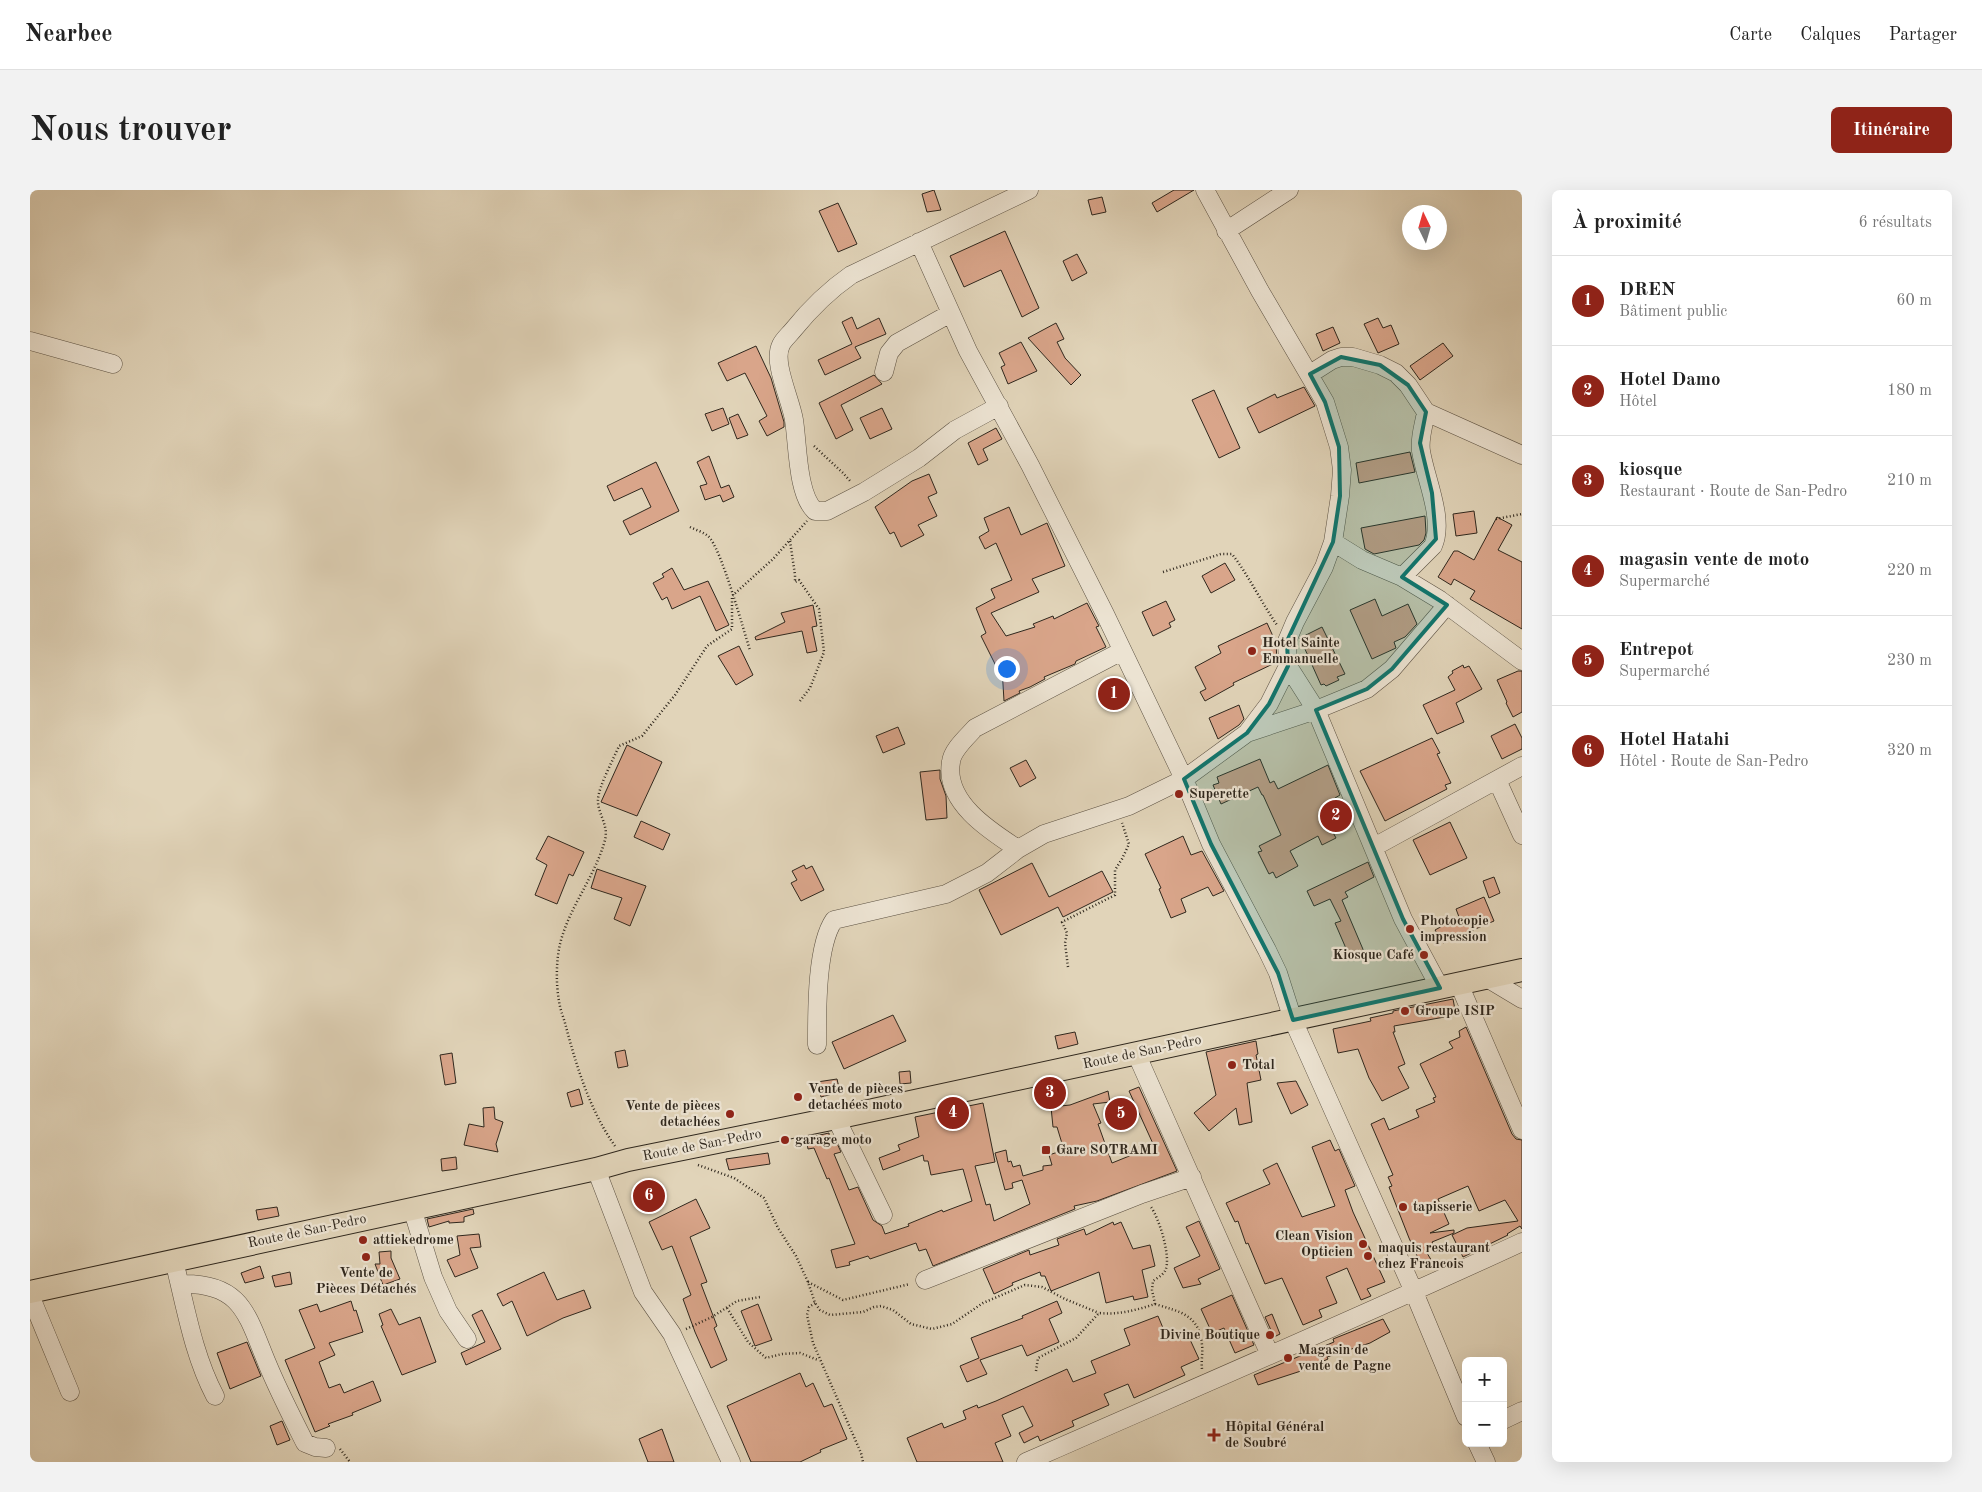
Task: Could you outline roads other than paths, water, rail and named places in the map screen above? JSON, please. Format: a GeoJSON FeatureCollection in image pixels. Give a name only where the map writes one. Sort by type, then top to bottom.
{"type":"FeatureCollection","features":[{"type":"Feature","properties":{"kind":"main road","name":"Route de San-Pedro"},"geometry":{"type":"LineString","coordinates":[[30,1294],[174,1260],[628,1160],[836,1118],[1522,970]]}},
{"type":"Feature","properties":{"kind":"street"},"geometry":{"type":"LineString","coordinates":[[999,406],[955,430],[919,458],[864,492],[827,511],[815,511],[809,505],[799,468],[791,402],[779,368],[778,356],[780,345],[810,309],[828,291],[851,275],[1029,190]]}},
{"type":"Feature","properties":{"kind":"street"},"geometry":{"type":"LineString","coordinates":[[817,1045],[820,976],[825,940],[834,920],[957,890],[987,873],[1018,849],[1044,834],[1128,806],[1184,779],[1247,733],[1269,704],[1288,666],[1287,641],[1294,622],[1324,567],[1333,542],[1342,470],[1339,447],[1325,402],[1226,231],[1205,190]]}},
{"type":"Feature","properties":{"kind":"street"},"geometry":{"type":"LineString","coordinates":[[1226,231],[1289,190]]}},
{"type":"Feature","properties":{"kind":"street"},"geometry":{"type":"LineString","coordinates":[[919,242],[968,351],[1030,465],[1184,779],[1211,844],[1278,973],[1293,1020],[1414,1292],[1462,1408]]}},
{"type":"Feature","properties":{"kind":"street"},"geometry":{"type":"LineString","coordinates":[[884,372],[889,353],[897,343],[951,313]]}},
{"type":"Feature","properties":{"kind":"street"},"geometry":{"type":"LineString","coordinates":[[30,341],[113,364]]}},
{"type":"Feature","properties":{"kind":"street"},"geometry":{"type":"LineString","coordinates":[[1310,374],[1332,360],[1341,357],[1353,357],[1380,365],[1396,373],[1408,385],[1426,412],[1522,455]]}},
{"type":"Feature","properties":{"kind":"street"},"geometry":{"type":"LineString","coordinates":[[1402,577],[1433,546],[1436,539],[1436,519],[1432,493],[1420,443],[1426,412]]}},
{"type":"Feature","properties":{"kind":"street"},"geometry":{"type":"LineString","coordinates":[[1333,542],[1362,560],[1402,577],[1447,605],[1522,660]]}},
{"type":"Feature","properties":{"kind":"street"},"geometry":{"type":"LineString","coordinates":[[1247,733],[1316,710],[1367,689],[1392,669],[1447,605]]}},
{"type":"Feature","properties":{"kind":"street"},"geometry":{"type":"LineString","coordinates":[[1018,849],[991,832],[970,812],[959,797],[950,779],[950,761],[975,728],[1122,651]]}},
{"type":"Feature","properties":{"kind":"street"},"geometry":{"type":"LineString","coordinates":[[1288,666],[1316,710],[1403,919],[1450,986],[1522,1130]]}},
{"type":"Feature","properties":{"kind":"street"},"geometry":{"type":"LineString","coordinates":[[1374,847],[1522,766]]}},
{"type":"Feature","properties":{"kind":"street"},"geometry":{"type":"LineString","coordinates":[[1497,780],[1522,835]]}},
{"type":"Feature","properties":{"kind":"street"},"geometry":{"type":"LineString","coordinates":[[1487,978],[1522,999]]}},
{"type":"Feature","properties":{"kind":"street"},"geometry":{"type":"LineString","coordinates":[[1136,1053],[1270,1354]]}},
{"type":"Feature","properties":{"kind":"street"},"geometry":{"type":"LineString","coordinates":[[836,1118],[883,1215]]}},
{"type":"Feature","properties":{"kind":"street"},"geometry":{"type":"LineString","coordinates":[[596,1168],[643,1292],[672,1334],[731,1462]]}},
{"type":"Feature","properties":{"kind":"street"},"geometry":{"type":"LineString","coordinates":[[925,1280],[1142,1194],[1192,1177]]}},
{"type":"Feature","properties":{"kind":"street"},"geometry":{"type":"LineString","coordinates":[[412,1208],[433,1277],[448,1311],[467,1339]]}},
{"type":"Feature","properties":{"kind":"street"},"geometry":{"type":"LineString","coordinates":[[1026,1462],[1208,1384],[1270,1354],[1414,1292],[1522,1242]]}},
{"type":"Feature","properties":{"kind":"street"},"geometry":{"type":"LineString","coordinates":[[174,1260],[197,1354],[205,1377],[215,1396]]}},
{"type":"Feature","properties":{"kind":"street"},"geometry":{"type":"LineString","coordinates":[[180,1284],[201,1283],[218,1288],[235,1300],[255,1330],[267,1363],[305,1443],[315,1447],[326,1448]]}},
{"type":"Feature","properties":{"kind":"street"},"geometry":{"type":"LineString","coordinates":[[30,1294],[70,1392]]}},
{"type":"Feature","properties":{"kind":"street"},"geometry":{"type":"LineString","coordinates":[[1507,1418],[1522,1412]]}},
{"type":"Feature","properties":{"kind":"street"},"geometry":{"type":"LineString","coordinates":[[1479,1447],[1486,1462]]}},
{"type":"Feature","properties":{"kind":"place","name":"Hotel Sainte Emmanuelle"},"geometry":{"type":"Point","coordinates":[1252,651]}},
{"type":"Feature","properties":{"kind":"place","name":"DREN"},"geometry":{"type":"Point","coordinates":[1114,694]}},
{"type":"Feature","properties":{"kind":"place","name":"Superette"},"geometry":{"type":"Point","coordinates":[1179,794]}},
{"type":"Feature","properties":{"kind":"place","name":"Hotel Damo"},"geometry":{"type":"Point","coordinates":[1336,816]}},
{"type":"Feature","properties":{"kind":"place","name":"Photocopie impression"},"geometry":{"type":"Point","coordinates":[1410,929]}},
{"type":"Feature","properties":{"kind":"place","name":"Kiosque Café"},"geometry":{"type":"Point","coordinates":[1424,955]}},
{"type":"Feature","properties":{"kind":"place","name":"Groupe ISIP"},"geometry":{"type":"Point","coordinates":[1405,1011]}},
{"type":"Feature","properties":{"kind":"place","name":"Total"},"geometry":{"type":"Point","coordinates":[1232,1065]}},
{"type":"Feature","properties":{"kind":"place","name":"kiosque"},"geometry":{"type":"Point","coordinates":[1050,1093]}},
{"type":"Feature","properties":{"kind":"place","name":"Vente de pièces detachées moto"},"geometry":{"type":"Point","coordinates":[798,1097]}},
{"type":"Feature","properties":{"kind":"place","name":"magasin vente de moto"},"geometry":{"type":"Point","coordinates":[953,1113]}},
{"type":"Feature","properties":{"kind":"place","name":"Vente de pièces detachées"},"geometry":{"type":"Point","coordinates":[730,1114]}},
{"type":"Feature","properties":{"kind":"place","name":"Entrepot"},"geometry":{"type":"Point","coordinates":[1121,1114]}},
{"type":"Feature","properties":{"kind":"place","name":"garage moto"},"geometry":{"type":"Point","coordinates":[785,1140]}},
{"type":"Feature","properties":{"kind":"place","name":"Gare SOTRAMI"},"geometry":{"type":"Point","coordinates":[1046,1150]}},
{"type":"Feature","properties":{"kind":"place","name":"Hotel Hatahi"},"geometry":{"type":"Point","coordinates":[649,1196]}},
{"type":"Feature","properties":{"kind":"place","name":"tapisserie"},"geometry":{"type":"Point","coordinates":[1403,1207]}},
{"type":"Feature","properties":{"kind":"place","name":"attiekedrome"},"geometry":{"type":"Point","coordinates":[363,1240]}},
{"type":"Feature","properties":{"kind":"place","name":"Clean Vision Opticien"},"geometry":{"type":"Point","coordinates":[1363,1244]}},
{"type":"Feature","properties":{"kind":"place","name":"maquis restaurant chez Francois"},"geometry":{"type":"Point","coordinates":[1368,1256]}},
{"type":"Feature","properties":{"kind":"place","name":"Vente de Pièces Détachés"},"geometry":{"type":"Point","coordinates":[366,1257]}},
{"type":"Feature","properties":{"kind":"place","name":"Divine Boutique"},"geometry":{"type":"Point","coordinates":[1270,1335]}},
{"type":"Feature","properties":{"kind":"place","name":"Magasin de vente de Pagne"},"geometry":{"type":"Point","coordinates":[1288,1358]}},
{"type":"Feature","properties":{"kind":"place","name":"Hôpital Général de Soubré"},"geometry":{"type":"Point","coordinates":[1214,1435]}}]}
